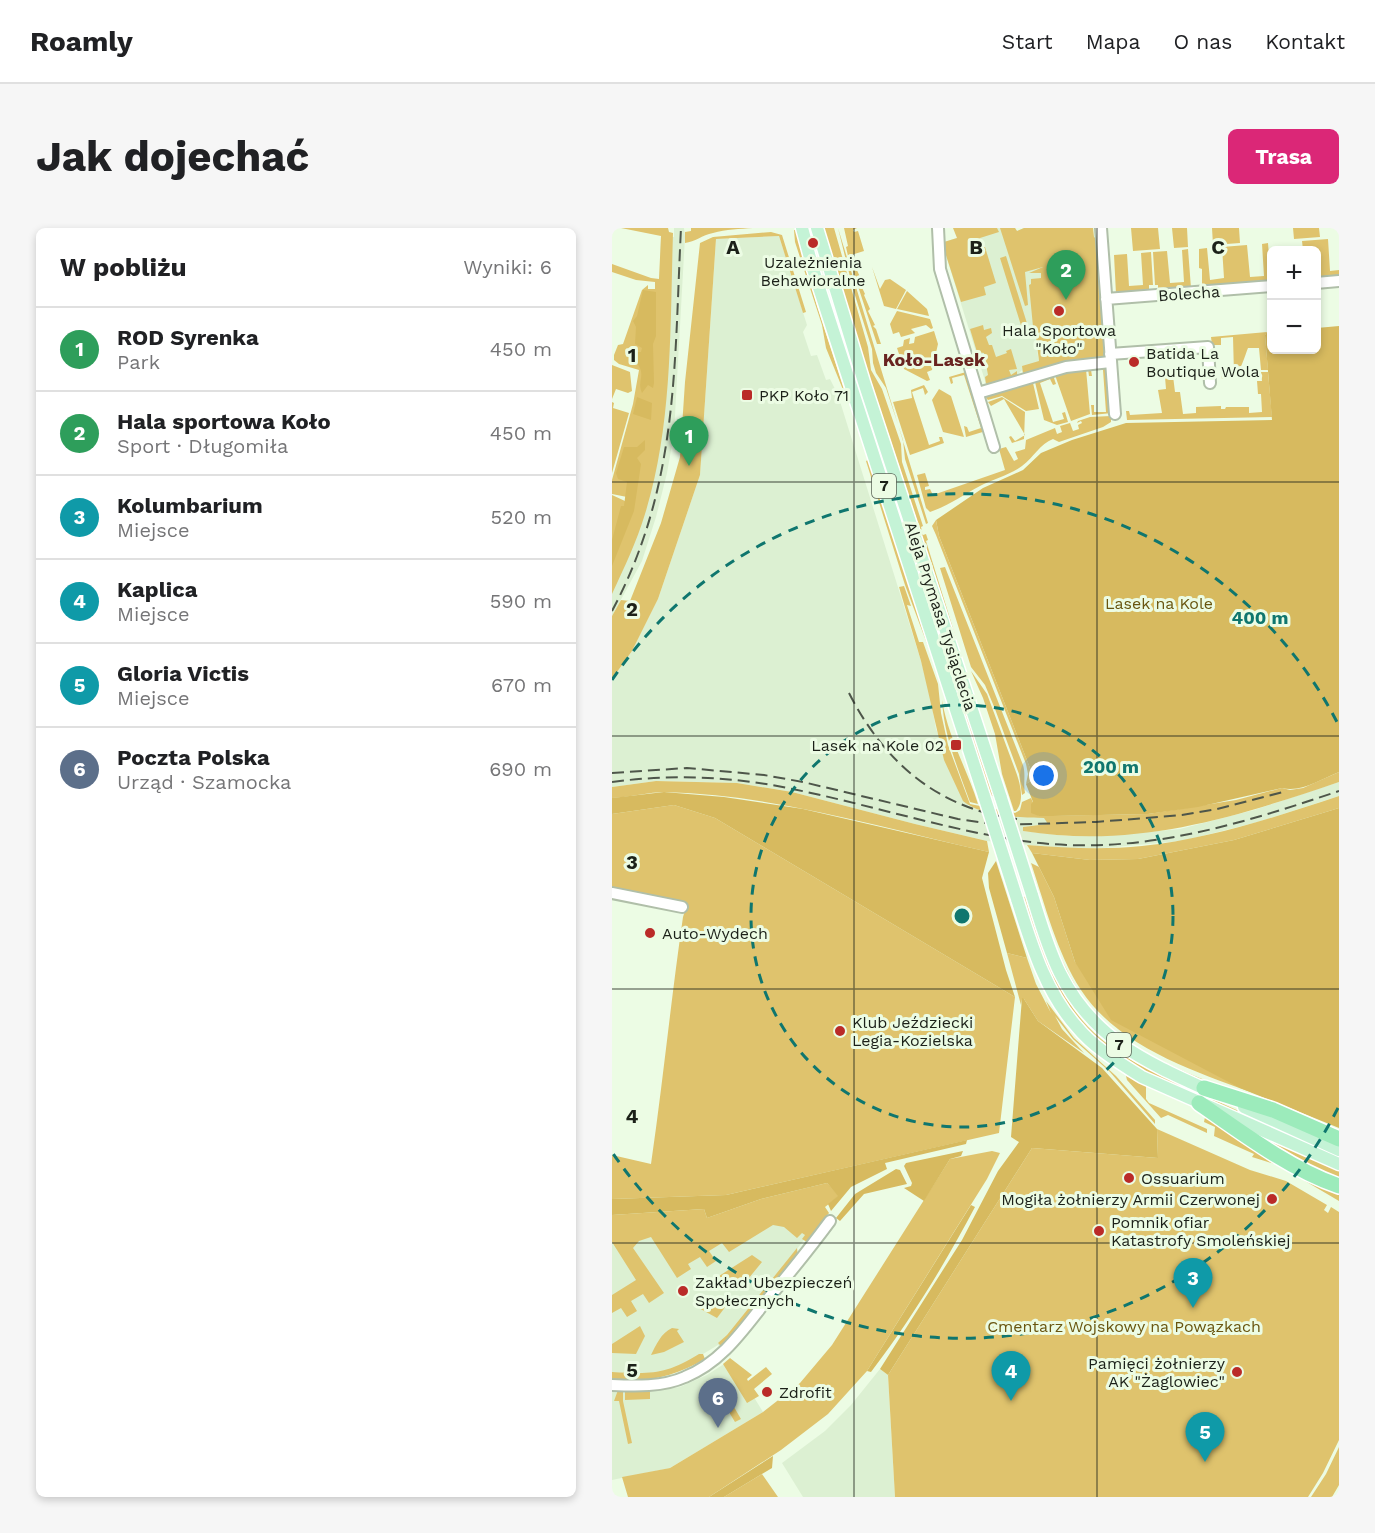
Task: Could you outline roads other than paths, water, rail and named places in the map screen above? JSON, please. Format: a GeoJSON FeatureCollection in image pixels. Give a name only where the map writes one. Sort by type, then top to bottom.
{"type":"FeatureCollection","features":[{"type":"Feature","properties":{"kind":"highway"},"geometry":{"type":"LineString","coordinates":[[1202,1096],[1273,1110],[1339,1139]]}},
{"type":"Feature","properties":{"kind":"highway"},"geometry":{"type":"LineString","coordinates":[[1202,1096],[1234,1127],[1298,1167],[1339,1186]]}},
{"type":"Feature","properties":{"kind":"main road","name":"Aleja Prymasa Tysiąclecia"},"geometry":{"type":"LineString","coordinates":[[802,228],[1032,948],[1048,984],[1076,1027],[1127,1068],[1154,1083],[1202,1096]]}},
{"type":"Feature","properties":{"kind":"main road","name":"Aleja Prymasa Tysiąclecia"},"geometry":{"type":"LineString","coordinates":[[817,228],[864,382],[1059,972],[1083,1011],[1106,1034],[1127,1050],[1202,1096]]}},
{"type":"Feature","properties":{"kind":"main road","name":"7"},"geometry":{"type":"LineString","coordinates":[[1202,1096],[1339,1150]]}},
{"type":"Feature","properties":{"kind":"main road","name":"7"},"geometry":{"type":"LineString","coordinates":[[1202,1096],[1339,1164]]}},
{"type":"Feature","properties":{"kind":"street"},"geometry":{"type":"LineString","coordinates":[[938,228],[940,269],[994,447]]}},
{"type":"Feature","properties":{"kind":"street"},"geometry":{"type":"LineString","coordinates":[[1101,228],[1115,414]]}},
{"type":"Feature","properties":{"kind":"street"},"geometry":{"type":"LineString","coordinates":[[1321,283],[1339,281]]}},
{"type":"Feature","properties":{"kind":"street","name":"Bolecha"},"geometry":{"type":"LineString","coordinates":[[1107,299],[1267,286]]}},
{"type":"Feature","properties":{"kind":"street"},"geometry":{"type":"LineString","coordinates":[[978,393],[1066,367],[1110,358],[1208,347],[1210,383]]}},
{"type":"Feature","properties":{"kind":"street"},"geometry":{"type":"LineString","coordinates":[[612,894],[682,907]]}},
{"type":"Feature","properties":{"kind":"street"},"geometry":{"type":"LineString","coordinates":[[612,1385],[647,1385],[669,1382],[683,1378],[711,1363],[737,1339],[830,1221]]}},
{"type":"Feature","properties":{"kind":"railway"},"geometry":{"type":"LineString","coordinates":[[612,611],[634,564],[650,517],[661,471],[674,377],[681,228]]}},
{"type":"Feature","properties":{"kind":"railway"},"geometry":{"type":"LineString","coordinates":[[849,693],[879,740],[916,778],[962,805],[989,814],[1017,819]]}},
{"type":"Feature","properties":{"kind":"railway"},"geometry":{"type":"LineString","coordinates":[[612,773],[687,768],[764,775],[958,819],[999,825],[1096,822],[1182,815],[1217,809],[1287,791]]}},
{"type":"Feature","properties":{"kind":"railway"},"geometry":{"type":"LineString","coordinates":[[612,782],[670,777],[747,781],[831,797],[991,835],[1064,845],[1105,845],[1184,835],[1262,816],[1339,791]]}},
{"type":"Feature","properties":{"kind":"place","name":"Uzależnienia Behawioralne"},"geometry":{"type":"Point","coordinates":[813,243]}},
{"type":"Feature","properties":{"kind":"place","name":"Hala sportowa Koło"},"geometry":{"type":"Point","coordinates":[1066,300]}},
{"type":"Feature","properties":{"kind":"place","name":"Hala Sportowa \"Koło\""},"geometry":{"type":"Point","coordinates":[1059,311]}},
{"type":"Feature","properties":{"kind":"place","name":"Batida La Boutique Wola"},"geometry":{"type":"Point","coordinates":[1134,362]}},
{"type":"Feature","properties":{"kind":"place","name":"PKP Koło 71"},"geometry":{"type":"Point","coordinates":[747,395]}},
{"type":"Feature","properties":{"kind":"place","name":"ROD Syrenka"},"geometry":{"type":"Point","coordinates":[689,466]}},
{"type":"Feature","properties":{"kind":"place","name":"Lasek na Kole 02"},"geometry":{"type":"Point","coordinates":[956,745]}},
{"type":"Feature","properties":{"kind":"place","name":"Auto-Wydech"},"geometry":{"type":"Point","coordinates":[650,933]}},
{"type":"Feature","properties":{"kind":"place","name":"Klub Jeździecki Legia-Kozielska"},"geometry":{"type":"Point","coordinates":[840,1031]}},
{"type":"Feature","properties":{"kind":"place","name":"Ossuarium"},"geometry":{"type":"Point","coordinates":[1129,1178]}},
{"type":"Feature","properties":{"kind":"place","name":"Mogiła żołnierzy Armii Czerwonej"},"geometry":{"type":"Point","coordinates":[1272,1199]}},
{"type":"Feature","properties":{"kind":"place","name":"Pomnik ofiar Katastrofy Smoleńskiej"},"geometry":{"type":"Point","coordinates":[1099,1231]}},
{"type":"Feature","properties":{"kind":"place","name":"Zakład Ubezpieczeń Społecznych"},"geometry":{"type":"Point","coordinates":[683,1291]}},
{"type":"Feature","properties":{"kind":"place","name":"Kolumbarium"},"geometry":{"type":"Point","coordinates":[1193,1308]}},
{"type":"Feature","properties":{"kind":"place","name":"Pamięci żołnierzy AK \"Żaglowiec\""},"geometry":{"type":"Point","coordinates":[1237,1372]}},
{"type":"Feature","properties":{"kind":"place","name":"Zdrofit"},"geometry":{"type":"Point","coordinates":[767,1392]}},
{"type":"Feature","properties":{"kind":"place","name":"Kaplica"},"geometry":{"type":"Point","coordinates":[1011,1401]}},
{"type":"Feature","properties":{"kind":"place","name":"Poczta Polska"},"geometry":{"type":"Point","coordinates":[718,1428]}},
{"type":"Feature","properties":{"kind":"place","name":"Gloria Victis"},"geometry":{"type":"Point","coordinates":[1205,1462]}},
{"type":"Feature","properties":{"kind":"district","name":"Koło-Lasek"},"geometry":{"type":"Point","coordinates":[934,360]}},
{"type":"Feature","properties":{"kind":"park label","name":"Lasek na Kole"},"geometry":{"type":"Point","coordinates":[1159,603]}},
{"type":"Feature","properties":{"kind":"park label","name":"Cmentarz Wojskowy na Powązkach"},"geometry":{"type":"Point","coordinates":[1124,1326]}}]}
